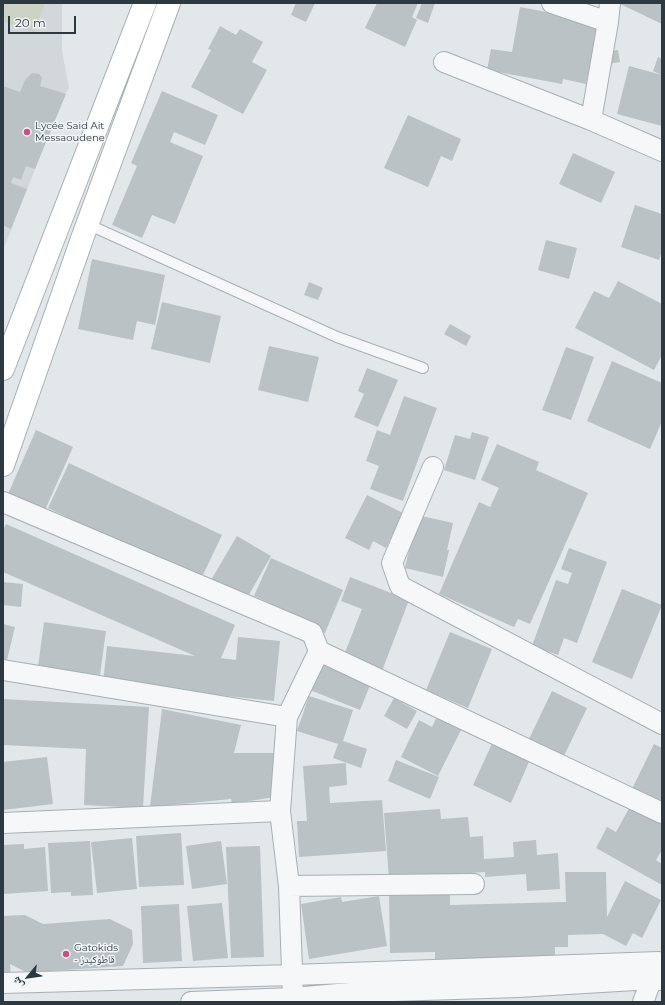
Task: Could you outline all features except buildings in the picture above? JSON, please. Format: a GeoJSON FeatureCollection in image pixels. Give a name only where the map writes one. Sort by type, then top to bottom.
{"type":"FeatureCollection","features":[{"type":"Feature","properties":{"kind":"main road"},"geometry":{"type":"LineString","coordinates":[[3,369],[145,3]]}},
{"type":"Feature","properties":{"kind":"main road"},"geometry":{"type":"LineString","coordinates":[[3,465],[87,224],[169,3]]}},
{"type":"Feature","properties":{"kind":"street"},"geometry":{"type":"LineString","coordinates":[[552,3],[609,12],[591,120]]}},
{"type":"Feature","properties":{"kind":"street"},"geometry":{"type":"LineString","coordinates":[[444,62],[591,120],[662,152]]}},
{"type":"Feature","properties":{"kind":"street"},"geometry":{"type":"LineString","coordinates":[[433,468],[392,563],[400,586],[662,724]]}},
{"type":"Feature","properties":{"kind":"street"},"geometry":{"type":"LineString","coordinates":[[3,502],[312,633],[319,651],[662,813]]}},
{"type":"Feature","properties":{"kind":"street"},"geometry":{"type":"LineString","coordinates":[[293,998],[289,886],[280,811],[287,718],[319,651]]}},
{"type":"Feature","properties":{"kind":"street"},"geometry":{"type":"LineString","coordinates":[[3,670],[287,718]]}},
{"type":"Feature","properties":{"kind":"street"},"geometry":{"type":"LineString","coordinates":[[3,823],[280,811]]}},
{"type":"Feature","properties":{"kind":"street"},"geometry":{"type":"LineString","coordinates":[[289,886],[474,884]]}},
{"type":"Feature","properties":{"kind":"street"},"geometry":{"type":"LineString","coordinates":[[3,983],[292,975],[659,969]]}},
{"type":"Feature","properties":{"kind":"street"},"geometry":{"type":"LineString","coordinates":[[191,1002],[293,998],[516,995],[659,969]]}},
{"type":"Feature","properties":{"kind":"street"},"geometry":{"type":"LineString","coordinates":[[643,1002],[659,969]]}},
{"type":"Feature","properties":{"kind":"lane"},"geometry":{"type":"LineString","coordinates":[[87,224],[337,337],[423,368]]}},
{"type":"Feature","properties":{"kind":"shaded area","name":"Lycée Said Ait Messaoudene"},"geometry":{"type":"Polygon","coordinates":[[[3,3],[62,3],[62,51],[69,88],[65,94],[3,250],[3,3]]]}},
{"type":"Feature","properties":{"kind":"green space"},"geometry":{"type":"Polygon","coordinates":[[[3,3],[45,3],[34,33],[3,21],[3,3]]]}},
{"type":"Feature","properties":{"kind":"place","name":"Lycée Said Ait Messaoudene"},"geometry":{"type":"Point","coordinates":[27,132]}},
{"type":"Feature","properties":{"kind":"place","name":"Gatokids - قاطوكيدز"},"geometry":{"type":"Point","coordinates":[66,954]}}]}
